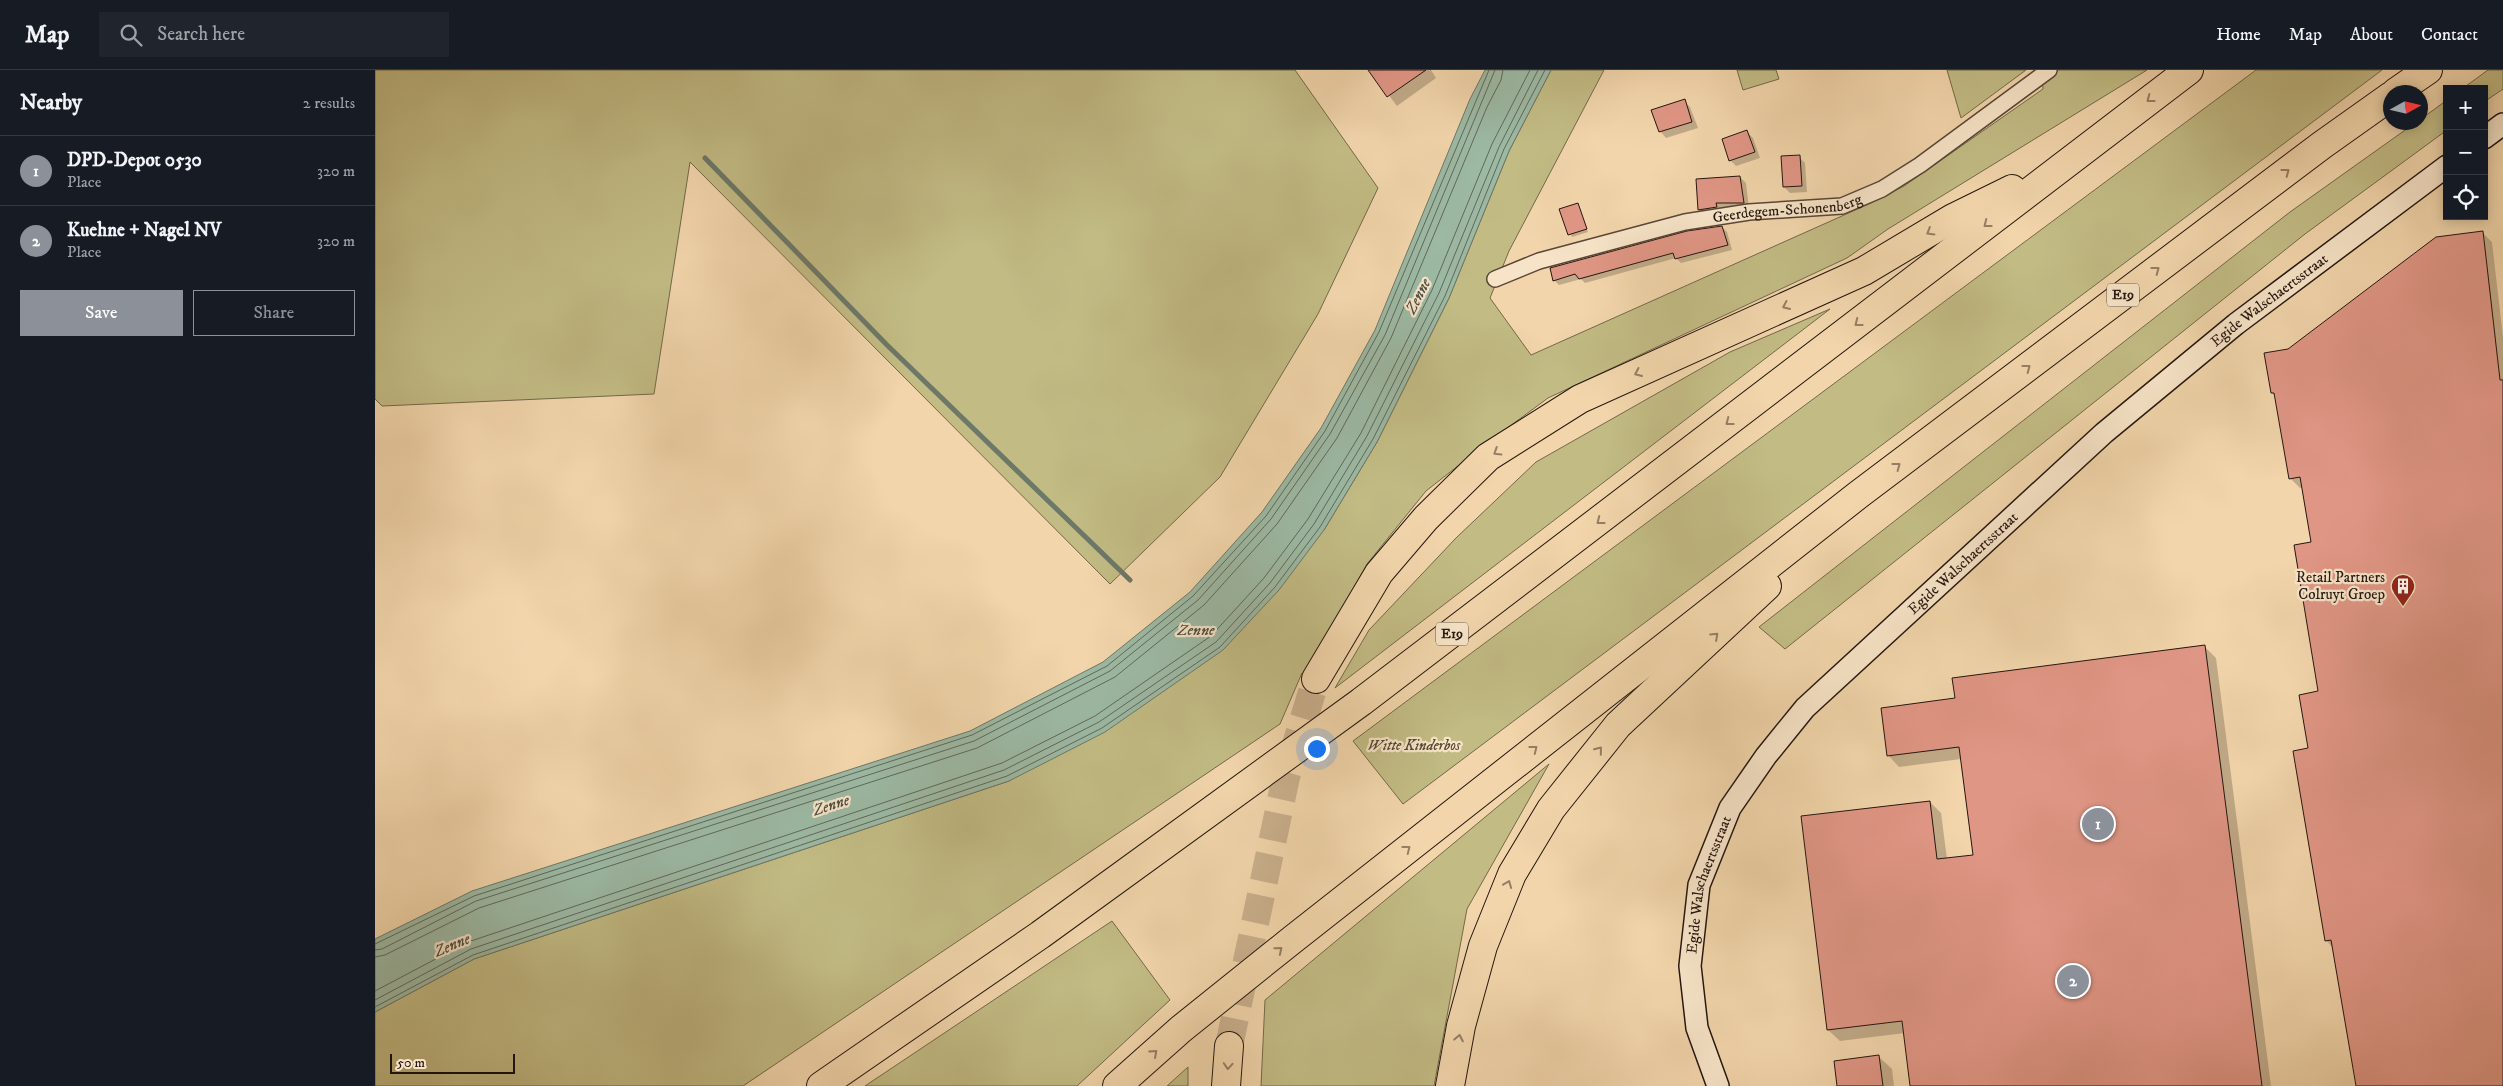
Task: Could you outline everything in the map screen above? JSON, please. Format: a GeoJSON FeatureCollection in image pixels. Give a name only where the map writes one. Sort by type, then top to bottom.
{"type":"FeatureCollection","features":[{"type":"Feature","properties":{"kind":"highway","name":"E19"},"geometry":{"type":"LineString","coordinates":[[821,1086],[1040,936],[1346,714],[2189,70]]}},
{"type":"Feature","properties":{"kind":"highway"},"geometry":{"type":"LineString","coordinates":[[2406,85],[2427,70]]}},
{"type":"Feature","properties":{"kind":"highway","name":"E19"},"geometry":{"type":"LineString","coordinates":[[1117,1086],[1181,1029],[1292,940],[1858,495],[2322,145],[2383,102]]}},
{"type":"Feature","properties":{"kind":"highway"},"geometry":{"type":"LineString","coordinates":[[1316,679],[1379,573],[1426,518],[1488,458],[1580,399],[1864,271],[1953,218],[2067,162]]}},
{"type":"Feature","properties":{"kind":"highway"},"geometry":{"type":"LineString","coordinates":[[1450,1086],[1461,1026],[1483,946],[1512,874],[1551,809],[1618,726],[1737,615],[1858,495]]}},
{"type":"Feature","properties":{"kind":"highway"},"geometry":{"type":"LineString","coordinates":[[1226,1086],[1229,1046]]}},
{"type":"Feature","properties":{"kind":"main road"},"geometry":{"type":"LineString","coordinates":[[2488,135],[2503,124]]}},
{"type":"Feature","properties":{"kind":"main road","name":"Egide Walschaertsstraat"},"geometry":{"type":"LineString","coordinates":[[1718,1086],[1697,1028],[1690,966],[1699,885],[1729,808],[1766,756],[1805,708],[2104,433],[2236,324],[2443,169]]}},
{"type":"Feature","properties":{"kind":"street","name":"Geerdegem-Schonenberg"},"geometry":{"type":"LineString","coordinates":[[1495,279],[1548,258],[1685,222],[1749,212],[1842,206],[1882,189],[1920,165],[2049,70]]}},
{"type":"Feature","properties":{"kind":"green space"},"geometry":{"type":"Polygon","coordinates":[[[375,70],[1295,70],[1378,188],[1318,314],[1220,477],[1110,584],[690,162],[654,394],[382,406],[375,399],[375,70]]]}},
{"type":"Feature","properties":{"kind":"green space"},"geometry":{"type":"Polygon","coordinates":[[[1551,70],[1604,70],[1509,251],[1490,298],[1531,355],[1871,203],[1904,186],[2043,89],[2042,70],[2147,70],[1888,229],[1847,258],[1548,398],[1426,491],[1367,564],[1306,675],[1302,673],[1280,724],[743,1086],[375,1086],[375,1012],[474,959],[1009,781],[1324,530],[1377,442],[1449,298],[1509,151],[1551,70]]]}},
{"type":"Feature","properties":{"kind":"green space"},"geometry":{"type":"Polygon","coordinates":[[[1737,70],[1776,70],[1779,79],[1743,90],[1737,70]]]}},
{"type":"Feature","properties":{"kind":"green space"},"geometry":{"type":"Polygon","coordinates":[[[1947,70],[2026,70],[1961,118],[1947,70]]]}},
{"type":"Feature","properties":{"kind":"green space","name":"Witte Kinderbos"},"geometry":{"type":"Polygon","coordinates":[[[2256,70],[2382,70],[1403,804],[1353,741],[2256,70]]]}},
{"type":"Feature","properties":{"kind":"green space"},"geometry":{"type":"Polygon","coordinates":[[[2488,70],[2503,70],[2503,89],[2488,99],[2488,85],[2467,85],[2488,70]]]}},
{"type":"Feature","properties":{"kind":"green space"},"geometry":{"type":"Polygon","coordinates":[[[2443,103],[2443,133],[2305,234],[1785,649],[1759,627],[2290,212],[2405,130],[2428,130],[2428,114],[2443,103]]]}},
{"type":"Feature","properties":{"kind":"green space"},"geometry":{"type":"Polygon","coordinates":[[[1830,309],[1335,688],[1369,630],[1456,538],[1536,462],[1730,352],[1830,309]]]}},
{"type":"Feature","properties":{"kind":"green space"},"geometry":{"type":"Polygon","coordinates":[[[1549,764],[1467,909],[1434,1086],[1261,1086],[1265,1000],[1549,764]]]}},
{"type":"Feature","properties":{"kind":"green space"},"geometry":{"type":"Polygon","coordinates":[[[1112,921],[1170,1000],[1077,1086],[865,1086],[1112,921]]]}},
{"type":"Feature","properties":{"kind":"green space"},"geometry":{"type":"Polygon","coordinates":[[[1188,1067],[1188,1086],[1167,1086],[1188,1067]]]}},
{"type":"Feature","properties":{"kind":"water","name":"Zenne"},"geometry":{"type":"Polygon","coordinates":[[[1485,70],[1551,70],[1509,151],[1449,298],[1377,442],[1324,530],[1279,590],[1223,650],[1105,732],[1009,781],[474,959],[375,1012],[375,939],[472,891],[970,731],[1103,662],[1190,592],[1262,512],[1321,428],[1375,330],[1470,99],[1485,70]]]}},
{"type":"Feature","properties":{"kind":"building"},"geometry":{"type":"Polygon","coordinates":[[[1368,70],[1426,70],[1387,97],[1368,70]]]}},
{"type":"Feature","properties":{"kind":"building"},"geometry":{"type":"Polygon","coordinates":[[[1685,99],[1692,122],[1659,132],[1651,110],[1685,99]]]}},
{"type":"Feature","properties":{"kind":"building"},"geometry":{"type":"Polygon","coordinates":[[[1747,130],[1755,152],[1729,161],[1722,139],[1747,130]]]}},
{"type":"Feature","properties":{"kind":"building"},"geometry":{"type":"Polygon","coordinates":[[[1800,155],[1802,186],[1783,187],[1781,156],[1800,155]]]}},
{"type":"Feature","properties":{"kind":"building"},"geometry":{"type":"Polygon","coordinates":[[[1740,176],[1744,203],[1716,203],[1717,207],[1698,210],[1696,179],[1740,176]]]}},
{"type":"Feature","properties":{"kind":"building"},"geometry":{"type":"Polygon","coordinates":[[[1578,203],[1587,229],[1568,235],[1559,209],[1578,203]]]}},
{"type":"Feature","properties":{"kind":"building"},"geometry":{"type":"Polygon","coordinates":[[[1722,226],[1728,245],[1675,259],[1673,253],[1579,279],[1575,274],[1553,281],[1550,268],[1687,231],[1722,226]]]}},
{"type":"Feature","properties":{"kind":"building","name":"Retail Partners Colruyt Groep"},"geometry":{"type":"Polygon","coordinates":[[[2483,231],[2500,380],[2503,380],[2503,1086],[2356,1086],[2331,940],[2325,941],[2293,751],[2308,748],[2299,695],[2318,691],[2294,545],[2311,542],[2300,477],[2289,479],[2274,393],[2271,393],[2264,353],[2288,349],[2436,237],[2483,231]]]}},
{"type":"Feature","properties":{"kind":"building"},"geometry":{"type":"Polygon","coordinates":[[[2205,645],[2262,1086],[1910,1086],[1902,1021],[1827,1030],[1801,816],[1930,801],[1937,859],[1973,855],[1959,747],[1887,756],[1881,708],[1955,698],[1952,678],[2205,645]]]}},
{"type":"Feature","properties":{"kind":"building"},"geometry":{"type":"Polygon","coordinates":[[[1879,1055],[1883,1086],[1837,1086],[1834,1061],[1879,1055]]]}},
{"type":"Feature","properties":{"kind":"waterway"},"geometry":{"type":"LineString","coordinates":[[705,158],[887,345],[1130,580]]}},
{"type":"Feature","properties":{"kind":"tunnel"},"geometry":{"type":"LineString","coordinates":[[1229,1046],[1286,777],[1316,679]]}},
{"type":"Feature","properties":{"kind":"place","name":"Retail Partners Colruyt Groep"},"geometry":{"type":"Point","coordinates":[2403,607]}},
{"type":"Feature","properties":{"kind":"place","name":"DPD-Depot 0530"},"geometry":{"type":"Point","coordinates":[2098,824]}},
{"type":"Feature","properties":{"kind":"place","name":"Kuehne + Nagel NV"},"geometry":{"type":"Point","coordinates":[2073,981]}}]}
